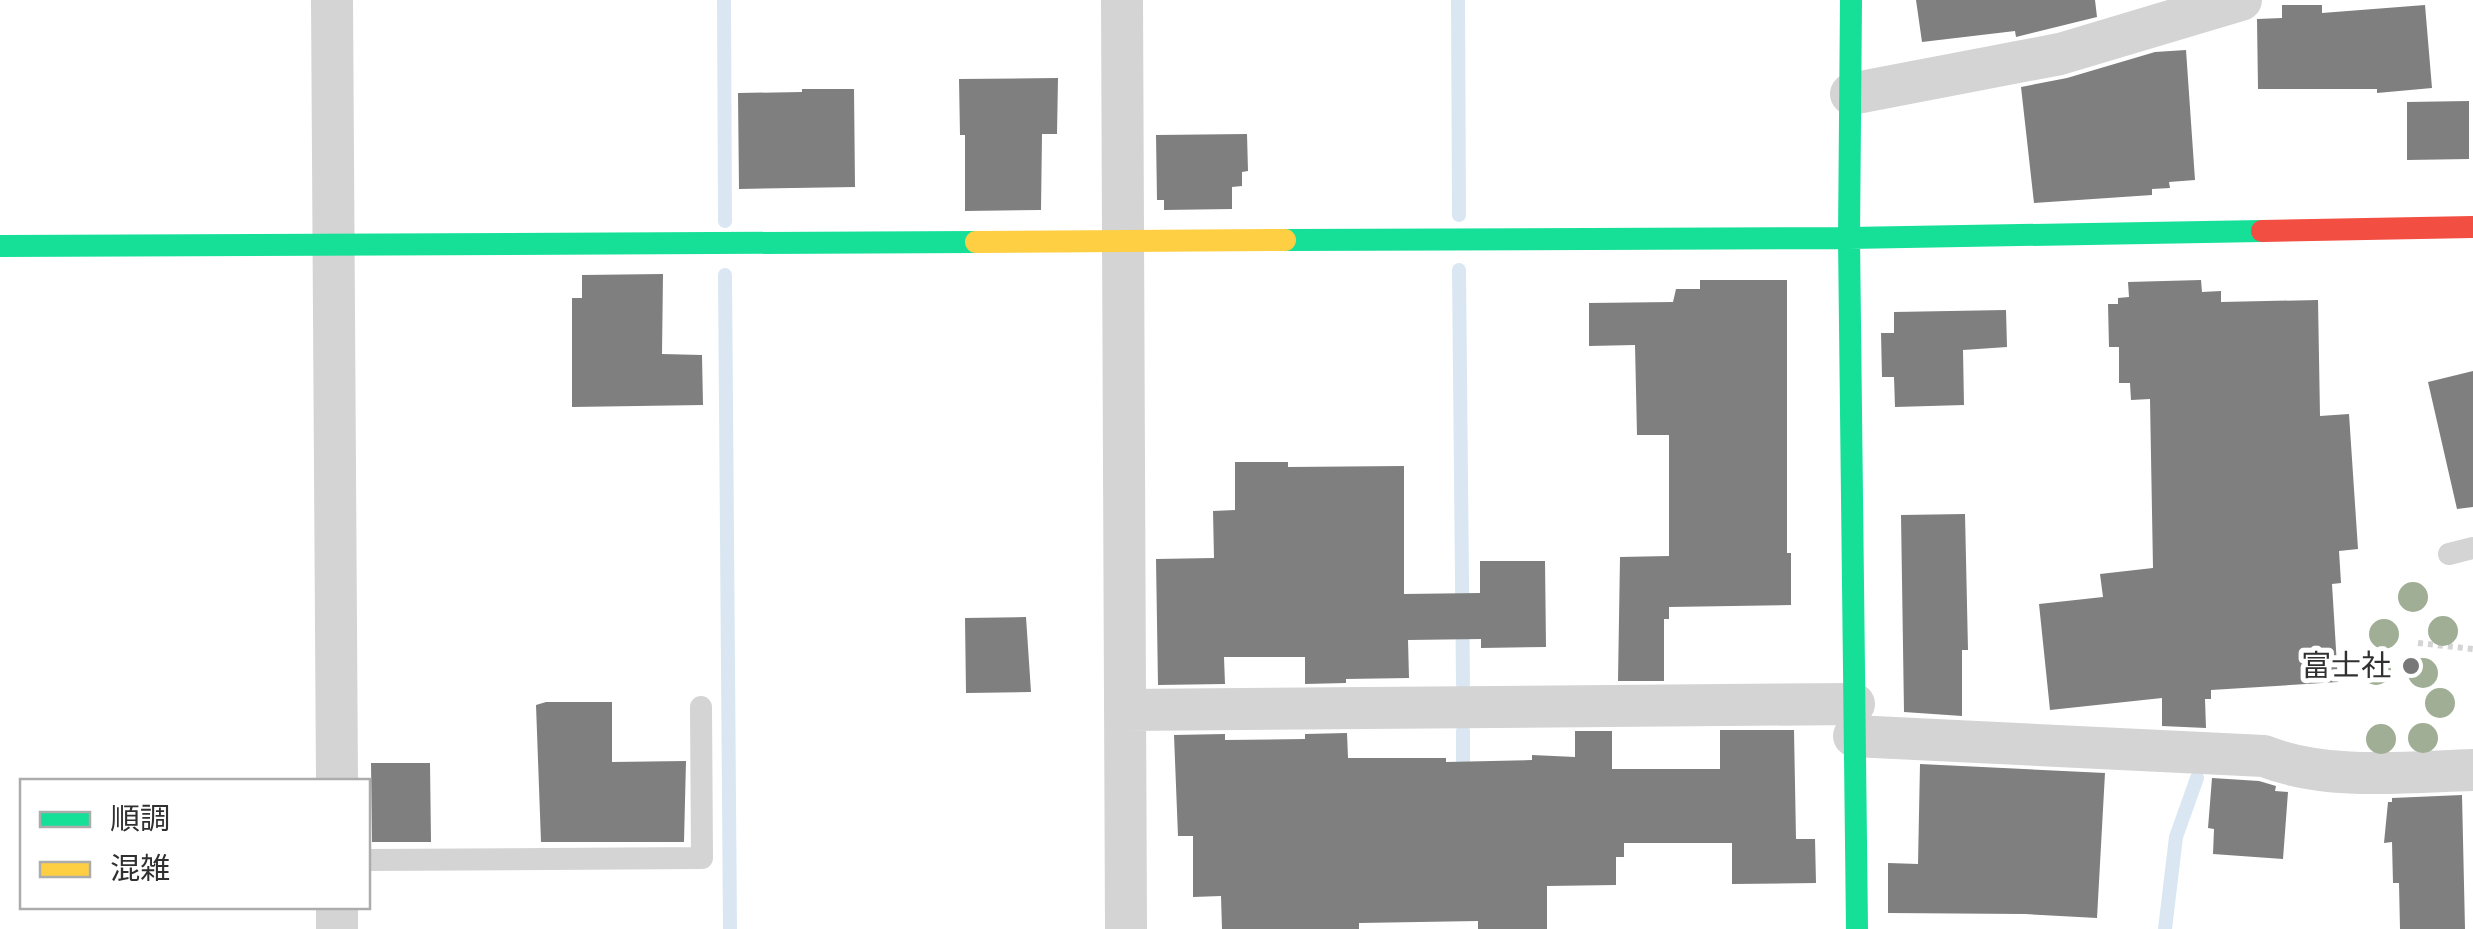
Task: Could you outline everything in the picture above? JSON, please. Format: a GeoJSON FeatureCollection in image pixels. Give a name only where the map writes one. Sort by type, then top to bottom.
{"type":"FeatureCollection","features":[{"type":"Feature","properties":{"kind":"street"},"geometry":{"type":"LineString","coordinates":[[332,0],[336,779]]}},
{"type":"Feature","properties":{"kind":"street"},"geometry":{"type":"LineString","coordinates":[[1122,0],[1126,929]]}},
{"type":"Feature","properties":{"kind":"street"},"geometry":{"type":"LineString","coordinates":[[1850,0],[1857,929]]}},
{"type":"Feature","properties":{"kind":"street"},"geometry":{"type":"LineString","coordinates":[[1851,94],[2060,54],[2242,0]]}},
{"type":"Feature","properties":{"kind":"street"},"geometry":{"type":"LineString","coordinates":[[0,246],[1849,238],[2473,228]]}},
{"type":"Feature","properties":{"kind":"street"},"geometry":{"type":"LineString","coordinates":[[1125,710],[1854,720],[2264,756],[2289,766],[2386,773],[2473,770]]}},
{"type":"Feature","properties":{"kind":"lane"},"geometry":{"type":"LineString","coordinates":[[2449,554],[2473,548]]}},
{"type":"Feature","properties":{"kind":"lane"},"geometry":{"type":"LineString","coordinates":[[370,860],[702,858],[701,707]]}},
{"type":"Feature","properties":{"kind":"path"},"geometry":{"type":"LineString","coordinates":[[2418,643],[2473,649]]}},
{"type":"Feature","properties":{"kind":"building"},"geometry":{"type":"Polygon","coordinates":[[[1916,0],[2095,0],[2097,17],[2016,37],[2015,31],[1922,42],[1916,0]]]}},
{"type":"Feature","properties":{"kind":"building"},"geometry":{"type":"Polygon","coordinates":[[[2282,5],[2322,5],[2322,13],[2425,5],[2432,88],[2377,93],[2377,89],[2258,89],[2257,19],[2282,18],[2282,5]]]}},
{"type":"Feature","properties":{"kind":"building"},"geometry":{"type":"Polygon","coordinates":[[[2186,50],[2195,180],[2169,182],[2170,188],[2152,189],[2152,195],[2034,203],[2021,87],[2155,52],[2186,50]]]}},
{"type":"Feature","properties":{"kind":"building"},"geometry":{"type":"Polygon","coordinates":[[[1058,78],[1057,134],[1042,134],[1041,210],[965,211],[965,135],[960,135],[959,79],[1058,78]]]}},
{"type":"Feature","properties":{"kind":"building"},"geometry":{"type":"Polygon","coordinates":[[[854,89],[855,187],[739,189],[738,93],[854,89]]]}},
{"type":"Feature","properties":{"kind":"building"},"geometry":{"type":"Polygon","coordinates":[[[2469,101],[2469,159],[2407,160],[2407,102],[2469,101]]]}},
{"type":"Feature","properties":{"kind":"building"},"geometry":{"type":"Polygon","coordinates":[[[1247,134],[1248,171],[1242,172],[1242,186],[1232,187],[1232,209],[1164,210],[1164,200],[1157,200],[1156,135],[1247,134]]]}},
{"type":"Feature","properties":{"kind":"building"},"geometry":{"type":"Polygon","coordinates":[[[663,274],[662,354],[702,355],[703,405],[572,407],[572,298],[582,298],[582,275],[663,274]]]}},
{"type":"Feature","properties":{"kind":"building"},"geometry":{"type":"Polygon","coordinates":[[[1700,280],[1787,280],[1787,553],[1791,553],[1791,605],[1669,607],[1669,619],[1664,619],[1664,681],[1618,681],[1620,557],[1669,556],[1669,435],[1637,435],[1635,345],[1589,346],[1589,303],[1673,302],[1676,289],[1700,289],[1700,280]]]}},
{"type":"Feature","properties":{"kind":"building"},"geometry":{"type":"Polygon","coordinates":[[[2201,280],[2202,292],[2221,291],[2221,302],[2318,300],[2320,416],[2349,414],[2358,549],[2339,551],[2341,583],[2332,584],[2338,682],[2211,690],[2211,699],[2205,699],[2206,728],[2162,726],[2162,698],[2050,710],[2039,604],[2103,597],[2100,574],[2153,568],[2150,399],[2131,400],[2130,383],[2119,383],[2119,347],[2109,347],[2108,304],[2118,304],[2118,298],[2129,297],[2128,282],[2201,280]]]}},
{"type":"Feature","properties":{"kind":"building"},"geometry":{"type":"Polygon","coordinates":[[[2006,310],[2007,347],[1963,350],[1964,405],[1895,407],[1894,377],[1882,377],[1881,333],[1894,333],[1894,312],[2006,310]]]}},
{"type":"Feature","properties":{"kind":"building"},"geometry":{"type":"Polygon","coordinates":[[[2473,371],[2473,507],[2457,509],[2428,382],[2473,371]]]}},
{"type":"Feature","properties":{"kind":"building"},"geometry":{"type":"Polygon","coordinates":[[[1235,462],[1288,462],[1288,467],[1404,466],[1404,594],[1480,593],[1480,561],[1545,561],[1546,647],[1481,648],[1481,639],[1408,640],[1409,678],[1346,679],[1346,683],[1305,684],[1305,657],[1224,657],[1225,684],[1158,685],[1156,559],[1214,558],[1213,511],[1235,510],[1235,462]]]}},
{"type":"Feature","properties":{"kind":"building"},"geometry":{"type":"Polygon","coordinates":[[[1965,514],[1968,650],[1962,650],[1962,716],[1904,712],[1901,515],[1965,514]]]}},
{"type":"Feature","properties":{"kind":"building"},"geometry":{"type":"Polygon","coordinates":[[[1026,617],[1031,692],[966,693],[965,618],[1026,617]]]}},
{"type":"Feature","properties":{"kind":"building"},"geometry":{"type":"Polygon","coordinates":[[[612,702],[612,762],[686,761],[684,842],[541,842],[536,705],[612,702]]]}},
{"type":"Feature","properties":{"kind":"building"},"geometry":{"type":"Polygon","coordinates":[[[1720,730],[1794,730],[1796,839],[1815,839],[1816,883],[1732,884],[1732,843],[1624,843],[1624,857],[1616,857],[1616,885],[1547,886],[1547,929],[1478,929],[1478,921],[1359,923],[1359,929],[1222,929],[1221,896],[1193,897],[1193,836],[1178,836],[1174,735],[1225,734],[1225,740],[1305,739],[1305,734],[1347,733],[1348,758],[1446,758],[1446,762],[1532,760],[1532,755],[1575,757],[1575,731],[1612,731],[1612,769],[1720,769],[1720,730]]]}},
{"type":"Feature","properties":{"kind":"building"},"geometry":{"type":"Polygon","coordinates":[[[371,763],[430,763],[431,842],[372,842],[371,763]]]}},
{"type":"Feature","properties":{"kind":"building"},"geometry":{"type":"Polygon","coordinates":[[[1920,764],[2105,773],[2097,918],[1888,913],[1888,863],[1918,864],[1920,764]]]}},
{"type":"Feature","properties":{"kind":"building"},"geometry":{"type":"Polygon","coordinates":[[[2212,778],[2259,781],[2276,786],[2275,791],[2288,792],[2283,859],[2213,854],[2214,829],[2208,828],[2212,778]]]}},
{"type":"Feature","properties":{"kind":"building"},"geometry":{"type":"Polygon","coordinates":[[[2462,795],[2465,929],[2400,929],[2399,883],[2393,883],[2392,842],[2384,843],[2388,802],[2392,798],[2462,795]]]}},
{"type":"Feature","properties":{"kind":"waterway"},"geometry":{"type":"LineString","coordinates":[[724,0],[725,221]]}},
{"type":"Feature","properties":{"kind":"waterway"},"geometry":{"type":"LineString","coordinates":[[1458,0],[1459,215]]}},
{"type":"Feature","properties":{"kind":"waterway"},"geometry":{"type":"LineString","coordinates":[[1459,270],[1463,684]]}},
{"type":"Feature","properties":{"kind":"waterway"},"geometry":{"type":"LineString","coordinates":[[725,275],[730,929]]}},
{"type":"Feature","properties":{"kind":"waterway"},"geometry":{"type":"LineString","coordinates":[[1463,731],[1463,778]]}},
{"type":"Feature","properties":{"kind":"waterway"},"geometry":{"type":"LineString","coordinates":[[2165,929],[2176,837],[2197,778]]}},
{"type":"Feature","properties":{"kind":"traffic: fast"},"geometry":{"type":"LineString","coordinates":[[1851,0],[1849,238],[1857,929]]}},
{"type":"Feature","properties":{"kind":"traffic: fast"},"geometry":{"type":"LineString","coordinates":[[1285,240],[1849,238],[2262,231]]}},
{"type":"Feature","properties":{"kind":"traffic: fast"},"geometry":{"type":"LineString","coordinates":[[0,246],[976,242]]}},
{"type":"Feature","properties":{"kind":"traffic: slow"},"geometry":{"type":"LineString","coordinates":[[976,242],[1285,240]]}},
{"type":"Feature","properties":{"kind":"traffic: jam"},"geometry":{"type":"LineString","coordinates":[[2262,231],[2473,227]]}},
{"type":"Feature","properties":{"kind":"place","name":"富士社"},"geometry":{"type":"Point","coordinates":[2411,666]}}]}
